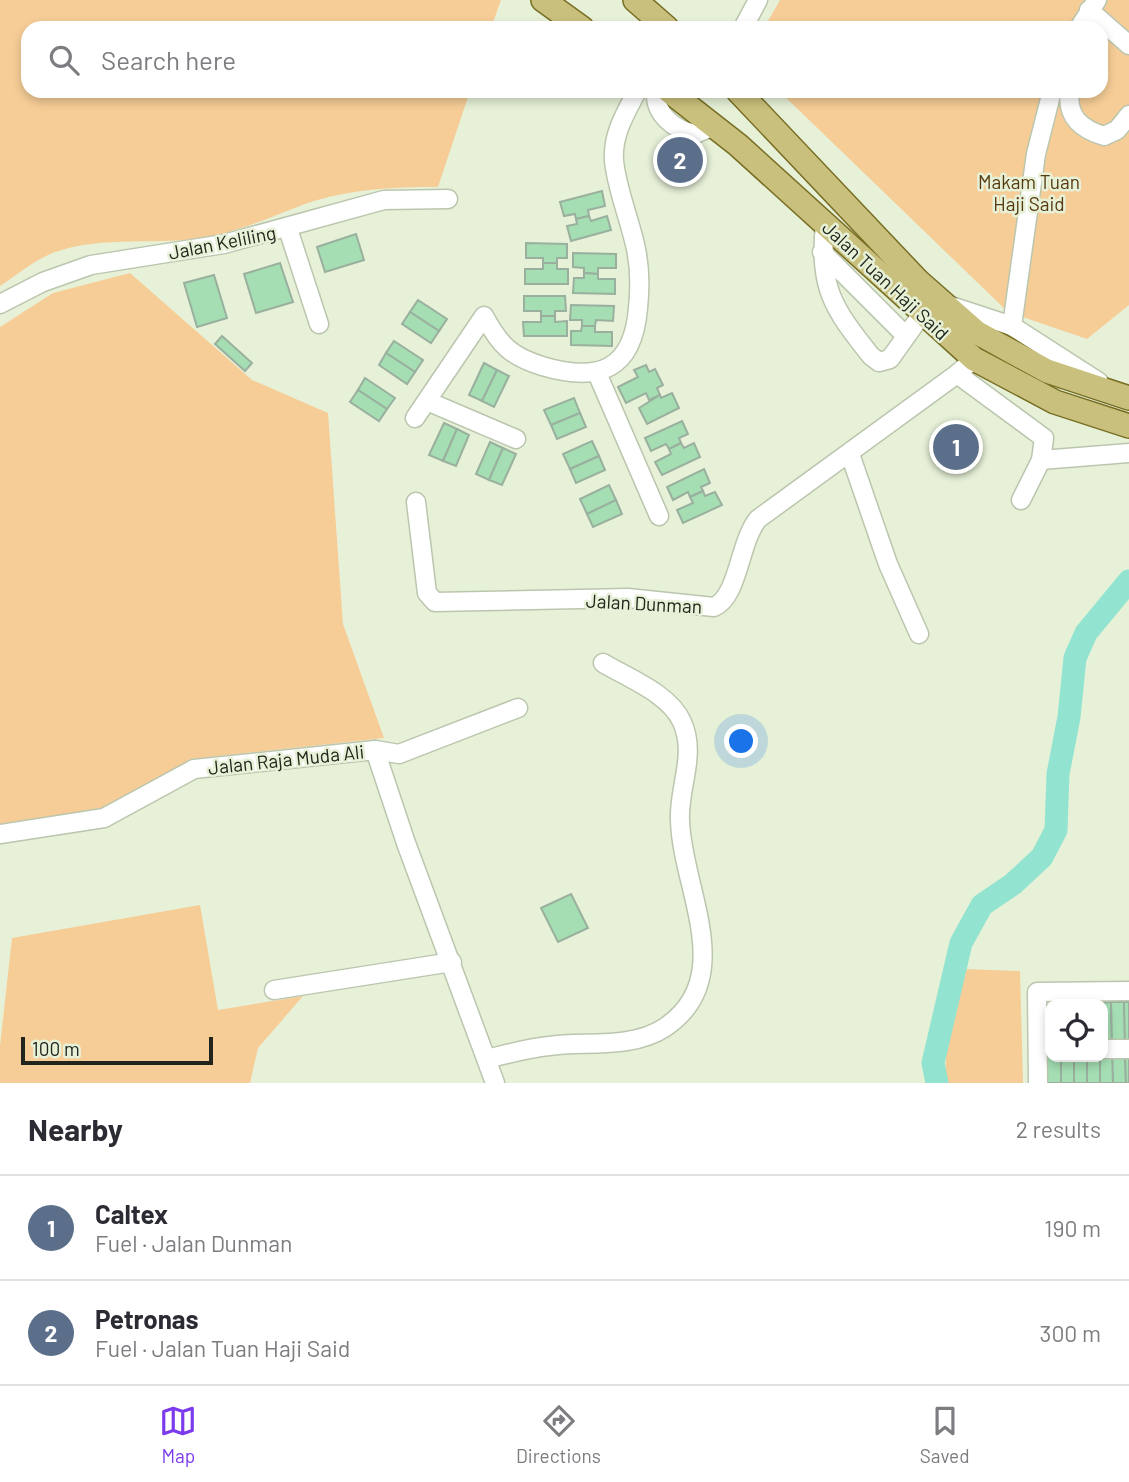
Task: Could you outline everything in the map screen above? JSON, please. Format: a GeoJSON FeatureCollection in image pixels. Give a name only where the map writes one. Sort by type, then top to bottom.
{"type":"FeatureCollection","features":[{"type":"Feature","properties":{"kind":"main road"},"geometry":{"type":"LineString","coordinates":[[543,0],[572,21]]}},
{"type":"Feature","properties":{"kind":"main road"},"geometry":{"type":"LineString","coordinates":[[635,0],[659,21]]}},
{"type":"Feature","properties":{"kind":"main road","name":"Jalan Tuan Haji Said"},"geometry":{"type":"LineString","coordinates":[[678,98],[825,223],[932,308],[1011,354],[1047,371],[1122,396]]}},
{"type":"Feature","properties":{"kind":"main road","name":"Jalan Tuan Haji Said"},"geometry":{"type":"LineString","coordinates":[[744,98],[932,308],[974,359],[1055,402],[1129,426]]}},
{"type":"Feature","properties":{"kind":"main road"},"geometry":{"type":"LineString","coordinates":[[1091,415],[1129,433]]}},
{"type":"Feature","properties":{"kind":"street"},"geometry":{"type":"LineString","coordinates":[[747,21],[758,0]]}},
{"type":"Feature","properties":{"kind":"street"},"geometry":{"type":"LineString","coordinates":[[1108,25],[1129,45]]}},
{"type":"Feature","properties":{"kind":"street"},"geometry":{"type":"LineString","coordinates":[[415,418],[484,316],[499,344],[517,357],[572,373],[597,373],[618,361],[631,348],[636,332],[640,293],[637,253],[614,162],[615,137],[634,98]]}},
{"type":"Feature","properties":{"kind":"street"},"geometry":{"type":"LineString","coordinates":[[656,98],[657,108],[679,128],[695,134],[714,126]]}},
{"type":"Feature","properties":{"kind":"street"},"geometry":{"type":"LineString","coordinates":[[1012,326],[1036,154],[1050,98]]}},
{"type":"Feature","properties":{"kind":"street"},"geometry":{"type":"LineString","coordinates":[[1069,98],[1074,118],[1088,131],[1104,136],[1117,130],[1129,115]]}},
{"type":"Feature","properties":{"kind":"street","name":"Jalan Keliling"},"geometry":{"type":"LineString","coordinates":[[0,304],[43,282],[91,265],[224,244],[288,229],[391,198],[448,199]]}},
{"type":"Feature","properties":{"kind":"street"},"geometry":{"type":"LineString","coordinates":[[825,223],[822,252],[827,286],[834,307],[871,356],[885,362],[932,308],[1012,326],[1122,396]]}},
{"type":"Feature","properties":{"kind":"street"},"geometry":{"type":"LineString","coordinates":[[288,229],[320,324]]}},
{"type":"Feature","properties":{"kind":"street"},"geometry":{"type":"LineString","coordinates":[[822,252],[906,336]]}},
{"type":"Feature","properties":{"kind":"street","name":"Jalan Dunman"},"geometry":{"type":"LineString","coordinates":[[416,502],[427,593],[435,602],[628,598],[714,607],[727,596],[744,542],[758,519],[850,454],[974,359]]}},
{"type":"Feature","properties":{"kind":"street"},"geometry":{"type":"LineString","coordinates":[[597,373],[659,516]]}},
{"type":"Feature","properties":{"kind":"street"},"geometry":{"type":"LineString","coordinates":[[957,374],[1044,438],[1041,460],[1021,500]]}},
{"type":"Feature","properties":{"kind":"street"},"geometry":{"type":"LineString","coordinates":[[427,401],[516,439]]}},
{"type":"Feature","properties":{"kind":"street"},"geometry":{"type":"LineString","coordinates":[[1041,460],[1129,453]]}},
{"type":"Feature","properties":{"kind":"street"},"geometry":{"type":"LineString","coordinates":[[850,454],[888,564],[919,634]]}},
{"type":"Feature","properties":{"kind":"street"},"geometry":{"type":"LineString","coordinates":[[487,1059],[549,1045],[644,1037],[664,1028],[681,1012],[695,992],[703,966],[703,941],[680,831],[679,808],[688,761],[687,737],[682,720],[668,703],[603,663]]}},
{"type":"Feature","properties":{"kind":"street","name":"Jalan Raja Muda Ali"},"geometry":{"type":"LineString","coordinates":[[0,834],[104,818],[194,769],[375,750],[399,754],[518,708]]}},
{"type":"Feature","properties":{"kind":"street","name":"Jalan Raja Muda Ali"},"geometry":{"type":"LineString","coordinates":[[375,750],[405,843],[452,962],[495,1083]]}},
{"type":"Feature","properties":{"kind":"street"},"geometry":{"type":"LineString","coordinates":[[274,990],[452,962]]}},
{"type":"Feature","properties":{"kind":"street"},"geometry":{"type":"LineString","coordinates":[[1038,1083],[1044,1051],[1037,992],[1129,991]]}},
{"type":"Feature","properties":{"kind":"street"},"geometry":{"type":"LineString","coordinates":[[1108,1049],[1129,1049]]}},
{"type":"Feature","properties":{"kind":"green space"},"geometry":{"type":"Polygon","coordinates":[[[0,0],[501,0],[494,21],[21,21],[21,98],[468,98],[438,187],[387,188],[338,195],[209,237],[112,242],[74,247],[41,259],[0,286],[0,0]]]}},
{"type":"Feature","properties":{"kind":"green space","name":"Makam Tuan Haji Said"},"geometry":{"type":"Polygon","coordinates":[[[780,0],[1129,0],[1129,305],[1087,339],[1008,312],[786,98],[1108,98],[1108,21],[768,21],[780,0]]]}},
{"type":"Feature","properties":{"kind":"green space"},"geometry":{"type":"Polygon","coordinates":[[[130,273],[252,380],[328,413],[343,624],[384,738],[191,759],[103,810],[0,825],[0,327],[53,293],[130,273]]]}},
{"type":"Feature","properties":{"kind":"green space"},"geometry":{"type":"Polygon","coordinates":[[[200,905],[218,1010],[303,996],[258,1048],[250,1083],[0,1083],[0,1046],[12,938],[200,905]]]}},
{"type":"Feature","properties":{"kind":"green space"},"geometry":{"type":"Polygon","coordinates":[[[964,969],[1020,971],[1023,1083],[945,1083],[946,1056],[964,969]]]}},
{"type":"Feature","properties":{"kind":"building"},"geometry":{"type":"Polygon","coordinates":[[[602,191],[605,206],[588,210],[589,216],[576,219],[575,214],[564,216],[560,202],[602,191]]]}},
{"type":"Feature","properties":{"kind":"building"},"geometry":{"type":"Polygon","coordinates":[[[589,216],[591,221],[607,216],[611,230],[571,241],[567,226],[577,224],[576,219],[589,216]]]}},
{"type":"Feature","properties":{"kind":"building"},"geometry":{"type":"Polygon","coordinates":[[[356,234],[364,260],[325,272],[317,247],[356,234]]]}},
{"type":"Feature","properties":{"kind":"building"},"geometry":{"type":"Polygon","coordinates":[[[526,243],[567,244],[567,258],[557,258],[557,263],[543,263],[543,258],[526,258],[526,243]]]}},
{"type":"Feature","properties":{"kind":"building"},"geometry":{"type":"Polygon","coordinates":[[[573,253],[616,254],[616,268],[598,268],[598,274],[584,273],[584,268],[573,267],[573,253]]]}},
{"type":"Feature","properties":{"kind":"building"},"geometry":{"type":"Polygon","coordinates":[[[280,263],[293,302],[256,313],[244,274],[280,263]]]}},
{"type":"Feature","properties":{"kind":"building"},"geometry":{"type":"Polygon","coordinates":[[[543,263],[557,263],[557,269],[568,269],[568,284],[525,284],[525,269],[543,269],[543,263]]]}},
{"type":"Feature","properties":{"kind":"building"},"geometry":{"type":"Polygon","coordinates":[[[584,273],[598,274],[598,279],[615,279],[615,294],[573,293],[574,278],[584,278],[584,273]]]}},
{"type":"Feature","properties":{"kind":"building"},"geometry":{"type":"Polygon","coordinates":[[[214,275],[227,318],[197,327],[184,283],[214,275]]]}},
{"type":"Feature","properties":{"kind":"building"},"geometry":{"type":"Polygon","coordinates":[[[524,296],[565,296],[566,311],[555,311],[555,316],[541,316],[541,311],[524,311],[524,296]]]}},
{"type":"Feature","properties":{"kind":"building"},"geometry":{"type":"Polygon","coordinates":[[[418,300],[447,319],[439,331],[410,312],[418,300]]]}},
{"type":"Feature","properties":{"kind":"building"},"geometry":{"type":"Polygon","coordinates":[[[571,305],[614,306],[613,321],[596,320],[595,326],[582,326],[582,320],[570,320],[571,305]]]}},
{"type":"Feature","properties":{"kind":"building"},"geometry":{"type":"Polygon","coordinates":[[[410,312],[439,331],[431,343],[402,324],[410,312]]]}},
{"type":"Feature","properties":{"kind":"building"},"geometry":{"type":"Polygon","coordinates":[[[541,316],[555,316],[555,322],[567,321],[567,336],[524,336],[523,322],[541,322],[541,316]]]}},
{"type":"Feature","properties":{"kind":"building"},"geometry":{"type":"Polygon","coordinates":[[[582,326],[595,326],[595,332],[612,332],[612,346],[571,345],[571,331],[581,331],[582,326]]]}},
{"type":"Feature","properties":{"kind":"building"},"geometry":{"type":"Polygon","coordinates":[[[222,336],[252,363],[245,371],[215,344],[222,336]]]}},
{"type":"Feature","properties":{"kind":"building"},"geometry":{"type":"Polygon","coordinates":[[[394,341],[423,360],[415,372],[386,353],[394,341]]]}},
{"type":"Feature","properties":{"kind":"building"},"geometry":{"type":"Polygon","coordinates":[[[386,353],[415,372],[407,384],[379,365],[386,353]]]}},
{"type":"Feature","properties":{"kind":"building"},"geometry":{"type":"Polygon","coordinates":[[[484,363],[497,370],[482,401],[469,395],[484,363]]]}},
{"type":"Feature","properties":{"kind":"building"},"geometry":{"type":"Polygon","coordinates":[[[646,365],[649,372],[655,369],[663,385],[657,388],[660,395],[649,400],[646,393],[626,403],[618,387],[638,377],[634,370],[646,365]]]}},
{"type":"Feature","properties":{"kind":"building"},"geometry":{"type":"Polygon","coordinates":[[[497,370],[509,376],[494,407],[482,401],[497,370]]]}},
{"type":"Feature","properties":{"kind":"building"},"geometry":{"type":"Polygon","coordinates":[[[365,378],[395,398],[387,409],[358,390],[365,378]]]}},
{"type":"Feature","properties":{"kind":"building"},"geometry":{"type":"Polygon","coordinates":[[[358,390],[387,409],[379,421],[350,402],[358,390]]]}},
{"type":"Feature","properties":{"kind":"building"},"geometry":{"type":"Polygon","coordinates":[[[672,393],[679,408],[647,424],[639,408],[660,395],[661,398],[672,393]]]}},
{"type":"Feature","properties":{"kind":"building"},"geometry":{"type":"Polygon","coordinates":[[[574,398],[580,413],[551,425],[544,410],[574,398]]]}},
{"type":"Feature","properties":{"kind":"building"},"geometry":{"type":"Polygon","coordinates":[[[580,413],[586,427],[557,439],[551,425],[580,413]]]}},
{"type":"Feature","properties":{"kind":"building"},"geometry":{"type":"Polygon","coordinates":[[[682,421],[688,434],[679,438],[681,443],[669,449],[666,444],[651,451],[645,438],[682,421]]]}},
{"type":"Feature","properties":{"kind":"building"},"geometry":{"type":"Polygon","coordinates":[[[444,423],[457,429],[443,461],[429,455],[444,423]]]}},
{"type":"Feature","properties":{"kind":"building"},"geometry":{"type":"Polygon","coordinates":[[[457,429],[469,435],[456,466],[443,461],[457,429]]]}},
{"type":"Feature","properties":{"kind":"building"},"geometry":{"type":"Polygon","coordinates":[[[592,441],[599,456],[570,469],[563,454],[592,441]]]}},
{"type":"Feature","properties":{"kind":"building"},"geometry":{"type":"Polygon","coordinates":[[[490,442],[503,448],[489,480],[476,474],[490,442]]]}},
{"type":"Feature","properties":{"kind":"building"},"geometry":{"type":"Polygon","coordinates":[[[681,443],[684,448],[694,443],[700,457],[662,475],[655,462],[671,454],[669,449],[681,443]]]}},
{"type":"Feature","properties":{"kind":"building"},"geometry":{"type":"Polygon","coordinates":[[[503,448],[516,454],[502,485],[489,480],[503,448]]]}},
{"type":"Feature","properties":{"kind":"building"},"geometry":{"type":"Polygon","coordinates":[[[599,456],[605,470],[576,483],[570,469],[599,456]]]}},
{"type":"Feature","properties":{"kind":"building"},"geometry":{"type":"Polygon","coordinates":[[[704,469],[710,483],[701,487],[703,491],[690,497],[688,492],[673,500],[667,487],[704,469]]]}},
{"type":"Feature","properties":{"kind":"building"},"geometry":{"type":"Polygon","coordinates":[[[609,485],[616,500],[587,514],[580,499],[609,485]]]}},
{"type":"Feature","properties":{"kind":"building"},"geometry":{"type":"Polygon","coordinates":[[[703,491],[705,496],[715,492],[722,505],[683,523],[677,510],[693,503],[690,497],[703,491]]]}},
{"type":"Feature","properties":{"kind":"building"},"geometry":{"type":"Polygon","coordinates":[[[616,500],[622,514],[593,527],[587,514],[616,500]]]}},
{"type":"Feature","properties":{"kind":"building"},"geometry":{"type":"Polygon","coordinates":[[[571,894],[588,928],[558,942],[541,908],[571,894]]]}},
{"type":"Feature","properties":{"kind":"building"},"geometry":{"type":"Polygon","coordinates":[[[1108,1002],[1111,1002],[1112,1043],[1108,1043],[1108,1002]]]}},
{"type":"Feature","properties":{"kind":"building"},"geometry":{"type":"Polygon","coordinates":[[[1111,1002],[1124,1002],[1125,1043],[1112,1043],[1111,1002]]]}},
{"type":"Feature","properties":{"kind":"building"},"geometry":{"type":"Polygon","coordinates":[[[1124,1002],[1129,1002],[1129,1043],[1125,1043],[1124,1002]]]}},
{"type":"Feature","properties":{"kind":"building"},"geometry":{"type":"Polygon","coordinates":[[[1112,1055],[1125,1055],[1126,1083],[1113,1083],[1112,1055]]]}},
{"type":"Feature","properties":{"kind":"building"},"geometry":{"type":"Polygon","coordinates":[[[1112,1055],[1113,1083],[1100,1083],[1100,1062],[1108,1062],[1108,1056],[1112,1055]]]}},
{"type":"Feature","properties":{"kind":"building"},"geometry":{"type":"Polygon","coordinates":[[[1125,1055],[1129,1055],[1129,1083],[1126,1083],[1125,1055]]]}},
{"type":"Feature","properties":{"kind":"building"},"geometry":{"type":"Polygon","coordinates":[[[1045,1062],[1061,1062],[1061,1083],[1045,1083],[1045,1062]]]}},
{"type":"Feature","properties":{"kind":"building"},"geometry":{"type":"Polygon","coordinates":[[[1061,1062],[1074,1062],[1074,1083],[1061,1083],[1061,1062]]]}},
{"type":"Feature","properties":{"kind":"building"},"geometry":{"type":"Polygon","coordinates":[[[1074,1062],[1087,1062],[1087,1083],[1074,1083],[1074,1062]]]}},
{"type":"Feature","properties":{"kind":"building"},"geometry":{"type":"Polygon","coordinates":[[[1087,1062],[1100,1062],[1100,1083],[1087,1083],[1087,1062]]]}},
{"type":"Feature","properties":{"kind":"waterway"},"geometry":{"type":"LineString","coordinates":[[937,1083],[933,1063],[961,943],[982,905],[1013,884],[1042,857],[1056,830],[1058,774],[1069,717],[1075,658],[1086,633],[1129,581]]}},
{"type":"Feature","properties":{"kind":"place","name":"Petronas"},"geometry":{"type":"Point","coordinates":[680,160]}},
{"type":"Feature","properties":{"kind":"place","name":"Caltex"},"geometry":{"type":"Point","coordinates":[956,447]}}]}
